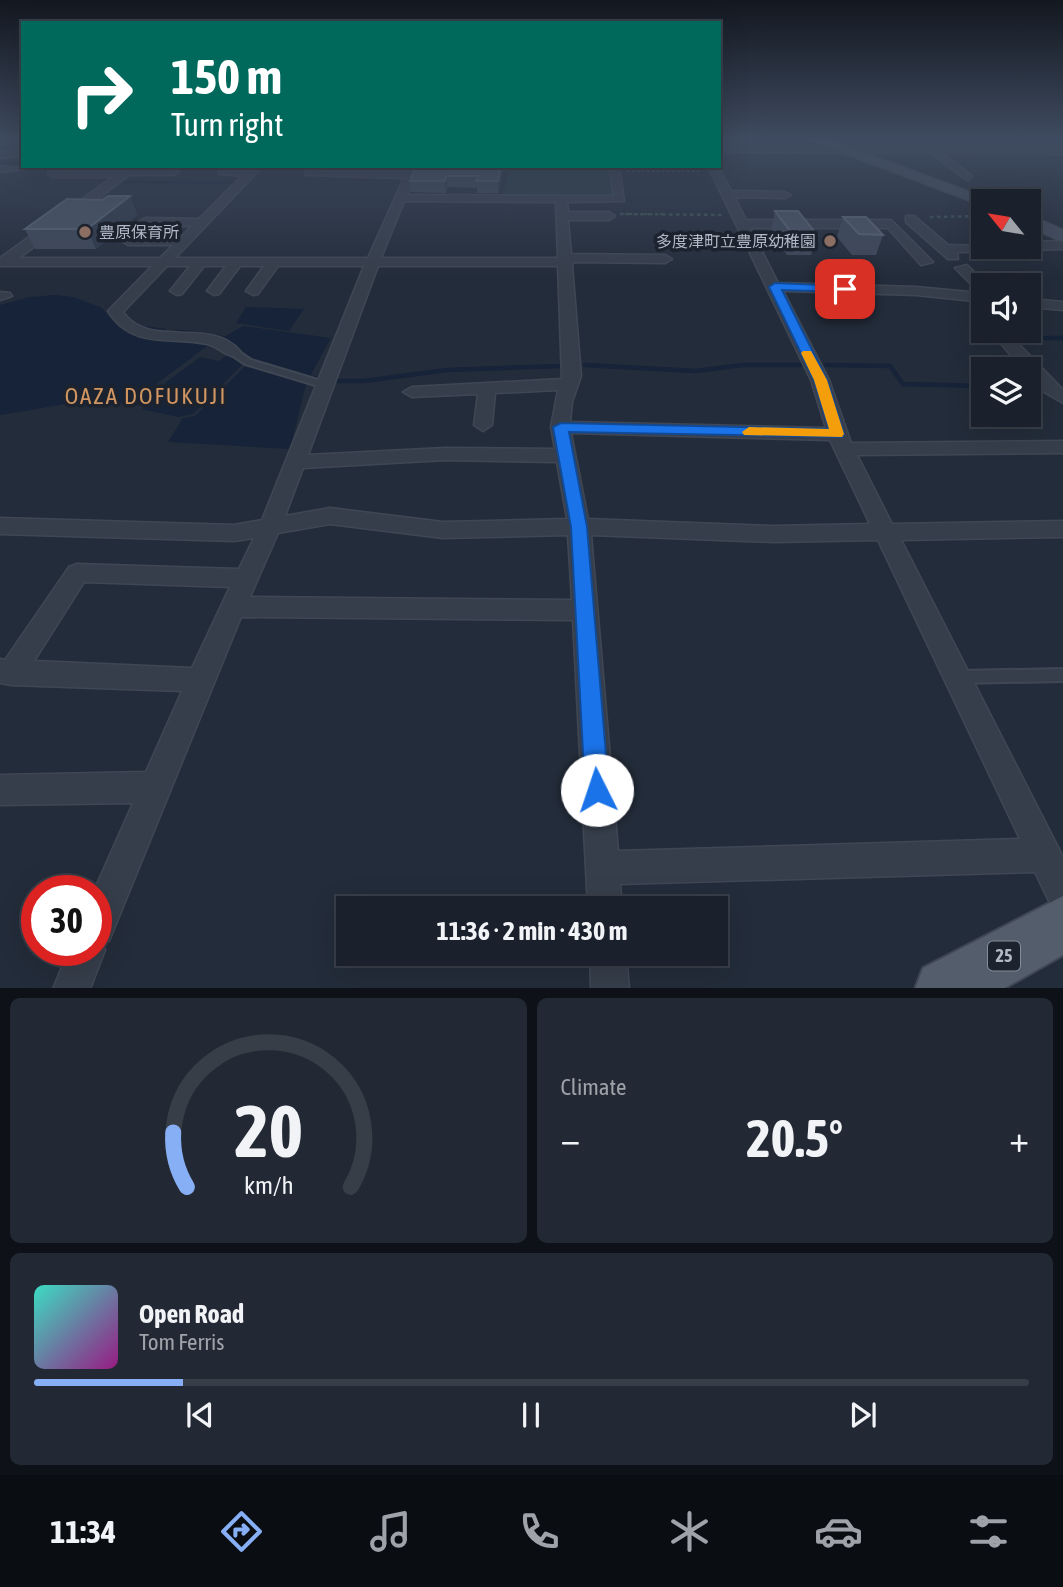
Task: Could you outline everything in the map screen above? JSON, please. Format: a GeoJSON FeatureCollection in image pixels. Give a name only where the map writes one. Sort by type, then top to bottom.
{"type":"FeatureCollection","features":[{"type":"Feature","properties":{"kind":"main road"},"geometry":{"type":"LineString","coordinates":[[944,186],[971,196]]}},
{"type":"Feature","properties":{"kind":"main road"},"geometry":{"type":"LineString","coordinates":[[1041,226],[1063,237]]}},
{"type":"Feature","properties":{"kind":"main road","name":"25"},"geometry":{"type":"LineString","coordinates":[[946,988],[1063,924]]}},
{"type":"Feature","properties":{"kind":"street"},"geometry":{"type":"LineString","coordinates":[[3,262],[106,186]]}},
{"type":"Feature","properties":{"kind":"street"},"geometry":{"type":"LineString","coordinates":[[232,351],[215,340],[169,335],[126,326],[115,311],[185,242],[236,186]]}},
{"type":"Feature","properties":{"kind":"street"},"geometry":{"type":"LineString","coordinates":[[112,890],[200,680],[271,524],[372,263],[405,186]]}},
{"type":"Feature","properties":{"kind":"street"},"geometry":{"type":"LineString","coordinates":[[399,198],[620,199],[618,186]]}},
{"type":"Feature","properties":{"kind":"street"},"geometry":{"type":"LineString","coordinates":[[723,186],[820,380],[842,441],[1063,893]]}},
{"type":"Feature","properties":{"kind":"street"},"geometry":{"type":"LineString","coordinates":[[727,194],[785,195]]}},
{"type":"Feature","properties":{"kind":"street"},"geometry":{"type":"LineString","coordinates":[[561,200],[572,376],[561,427],[579,527],[604,896]]}},
{"type":"Feature","properties":{"kind":"street"},"geometry":{"type":"LineString","coordinates":[[168,213],[151,223],[200,223]]}},
{"type":"Feature","properties":{"kind":"street"},"geometry":{"type":"LineString","coordinates":[[562,216],[609,216]]}},
{"type":"Feature","properties":{"kind":"street"},"geometry":{"type":"LineString","coordinates":[[910,219],[961,265],[971,282]]}},
{"type":"Feature","properties":{"kind":"street"},"geometry":{"type":"LineString","coordinates":[[740,220],[891,224],[926,262]]}},
{"type":"Feature","properties":{"kind":"street"},"geometry":{"type":"LineString","coordinates":[[128,241],[185,242]]}},
{"type":"Feature","properties":{"kind":"street"},"geometry":{"type":"LineString","coordinates":[[566,255],[640,244]]}},
{"type":"Feature","properties":{"kind":"street"},"geometry":{"type":"LineString","coordinates":[[1041,246],[1063,245]]}},
{"type":"Feature","properties":{"kind":"street"},"geometry":{"type":"LineString","coordinates":[[944,248],[971,247]]}},
{"type":"Feature","properties":{"kind":"street"},"geometry":{"type":"LineString","coordinates":[[3,262],[372,263],[566,255],[665,259]]}},
{"type":"Feature","properties":{"kind":"street"},"geometry":{"type":"LineString","coordinates":[[177,291],[199,263]]}},
{"type":"Feature","properties":{"kind":"street"},"geometry":{"type":"LineString","coordinates":[[215,291],[235,263]]}},
{"type":"Feature","properties":{"kind":"street"},"geometry":{"type":"LineString","coordinates":[[253,291],[273,263]]}},
{"type":"Feature","properties":{"kind":"street"},"geometry":{"type":"LineString","coordinates":[[775,287],[971,294]]}},
{"type":"Feature","properties":{"kind":"street"},"geometry":{"type":"LineString","coordinates":[[1041,304],[1063,306]]}},
{"type":"Feature","properties":{"kind":"street"},"geometry":{"type":"LineString","coordinates":[[169,335],[182,317]]}},
{"type":"Feature","properties":{"kind":"street"},"geometry":{"type":"LineString","coordinates":[[1008,343],[1046,386],[1060,393]]}},
{"type":"Feature","properties":{"kind":"street"},"geometry":{"type":"LineString","coordinates":[[412,392],[569,384]]}},
{"type":"Feature","properties":{"kind":"street"},"geometry":{"type":"LineString","coordinates":[[483,425],[487,388]]}},
{"type":"Feature","properties":{"kind":"street"},"geometry":{"type":"LineString","coordinates":[[561,427],[842,441],[1063,447]]}},
{"type":"Feature","properties":{"kind":"street"},"geometry":{"type":"LineString","coordinates":[[295,462],[445,454],[566,456]]}},
{"type":"Feature","properties":{"kind":"street"},"geometry":{"type":"LineString","coordinates":[[0,526],[234,533],[271,524],[330,516],[443,530],[579,527],[773,534],[1063,529]]}},
{"type":"Feature","properties":{"kind":"street"},"geometry":{"type":"LineString","coordinates":[[6,672],[77,573],[247,578]]}},
{"type":"Feature","properties":{"kind":"street"},"geometry":{"type":"LineString","coordinates":[[233,607],[585,610]]}},
{"type":"Feature","properties":{"kind":"street"},"geometry":{"type":"LineString","coordinates":[[6,672],[200,680]]}},
{"type":"Feature","properties":{"kind":"street"},"geometry":{"type":"LineString","coordinates":[[0,790],[156,787]]}},
{"type":"Feature","properties":{"kind":"street"},"geometry":{"type":"LineString","coordinates":[[602,868],[1043,855]]}},
{"type":"Feature","properties":{"kind":"street"},"geometry":{"type":"LineString","coordinates":[[71,988],[80,966]]}},
{"type":"Feature","properties":{"kind":"street"},"geometry":{"type":"LineString","coordinates":[[609,966],[610,988]]}},
{"type":"Feature","properties":{"kind":"lane"},"geometry":{"type":"LineString","coordinates":[[232,351],[248,362],[325,385]]}},
{"type":"Feature","properties":{"kind":"lane"},"geometry":{"type":"LineString","coordinates":[[956,677],[1063,675]]}},
{"type":"Feature","properties":{"kind":"path"},"geometry":{"type":"LineString","coordinates":[[609,216],[740,220]]}},
{"type":"Feature","properties":{"kind":"path"},"geometry":{"type":"LineString","coordinates":[[891,224],[895,217],[971,216]]}},
{"type":"Feature","properties":{"kind":"shaded area"},"geometry":{"type":"Polygon","coordinates":[[[505,186],[615,186],[617,197],[502,198],[505,186]]]}},
{"type":"Feature","properties":{"kind":"water"},"geometry":{"type":"Polygon","coordinates":[[[30,297],[73,297],[102,308],[118,327],[131,333],[210,344],[155,385],[159,390],[138,405],[83,401],[0,415],[0,305],[30,297]]]}},
{"type":"Feature","properties":{"kind":"water"},"geometry":{"type":"Polygon","coordinates":[[[246,307],[304,309],[289,331],[236,323],[246,307]]]}},
{"type":"Feature","properties":{"kind":"water"},"geometry":{"type":"Polygon","coordinates":[[[243,326],[331,338],[310,376],[255,358],[224,337],[243,326]]]}},
{"type":"Feature","properties":{"kind":"water"},"geometry":{"type":"Polygon","coordinates":[[[229,354],[244,363],[193,414],[178,417],[142,409],[169,389],[165,383],[200,357],[219,361],[229,354]]]}},
{"type":"Feature","properties":{"kind":"water"},"geometry":{"type":"Polygon","coordinates":[[[247,364],[306,384],[290,449],[168,442],[183,418],[195,416],[247,364]]]}},
{"type":"Feature","properties":{"kind":"building"},"geometry":{"type":"Polygon","coordinates":[[[108,196],[130,196],[87,229],[25,229],[67,199],[102,200],[108,196]]]}},
{"type":"Feature","properties":{"kind":"building"},"geometry":{"type":"Polygon","coordinates":[[[775,211],[798,211],[817,235],[793,235],[775,211]]]}},
{"type":"Feature","properties":{"kind":"building"},"geometry":{"type":"Polygon","coordinates":[[[843,217],[866,217],[883,235],[859,234],[843,217]]]}},
{"type":"Feature","properties":{"kind":"waterway"},"geometry":{"type":"LineString","coordinates":[[143,328],[164,331]]}},
{"type":"Feature","properties":{"kind":"waterway"},"geometry":{"type":"LineString","coordinates":[[177,332],[189,333]]}},
{"type":"Feature","properties":{"kind":"waterway"},"geometry":{"type":"LineString","coordinates":[[209,336],[223,338],[253,359],[292,372]]}},
{"type":"Feature","properties":{"kind":"waterway"},"geometry":{"type":"LineString","coordinates":[[1041,338],[1063,338]]}},
{"type":"Feature","properties":{"kind":"waterway"},"geometry":{"type":"LineString","coordinates":[[585,365],[695,371],[743,365],[803,365]]}},
{"type":"Feature","properties":{"kind":"waterway"},"geometry":{"type":"LineString","coordinates":[[826,365],[890,366],[903,384],[971,386]]}},
{"type":"Feature","properties":{"kind":"waterway"},"geometry":{"type":"LineString","coordinates":[[335,381],[364,381],[447,370],[561,366]]}},
{"type":"Feature","properties":{"kind":"waterway"},"geometry":{"type":"LineString","coordinates":[[301,375],[318,379]]}},
{"type":"Feature","properties":{"kind":"slow traffic"},"geometry":{"type":"LineString","coordinates":[[749,432],[837,434],[820,380],[807,353]]}},
{"type":"Feature","properties":{"kind":"place","name":"豊原保育所"},"geometry":{"type":"Point","coordinates":[85,232]}},
{"type":"Feature","properties":{"kind":"place","name":"多度津町立豊原幼稚園"},"geometry":{"type":"Point","coordinates":[830,241]}},
{"type":"Feature","properties":{"kind":"district","name":"OAZA DOFUKUJI"},"geometry":{"type":"Point","coordinates":[146,396]}},
{"type":"Feature","properties":{"kind":"route"},"geometry":{"type":"LineString","coordinates":[[597,790],[579,527],[561,427],[837,434],[820,380],[775,287],[845,289]]}}]}
